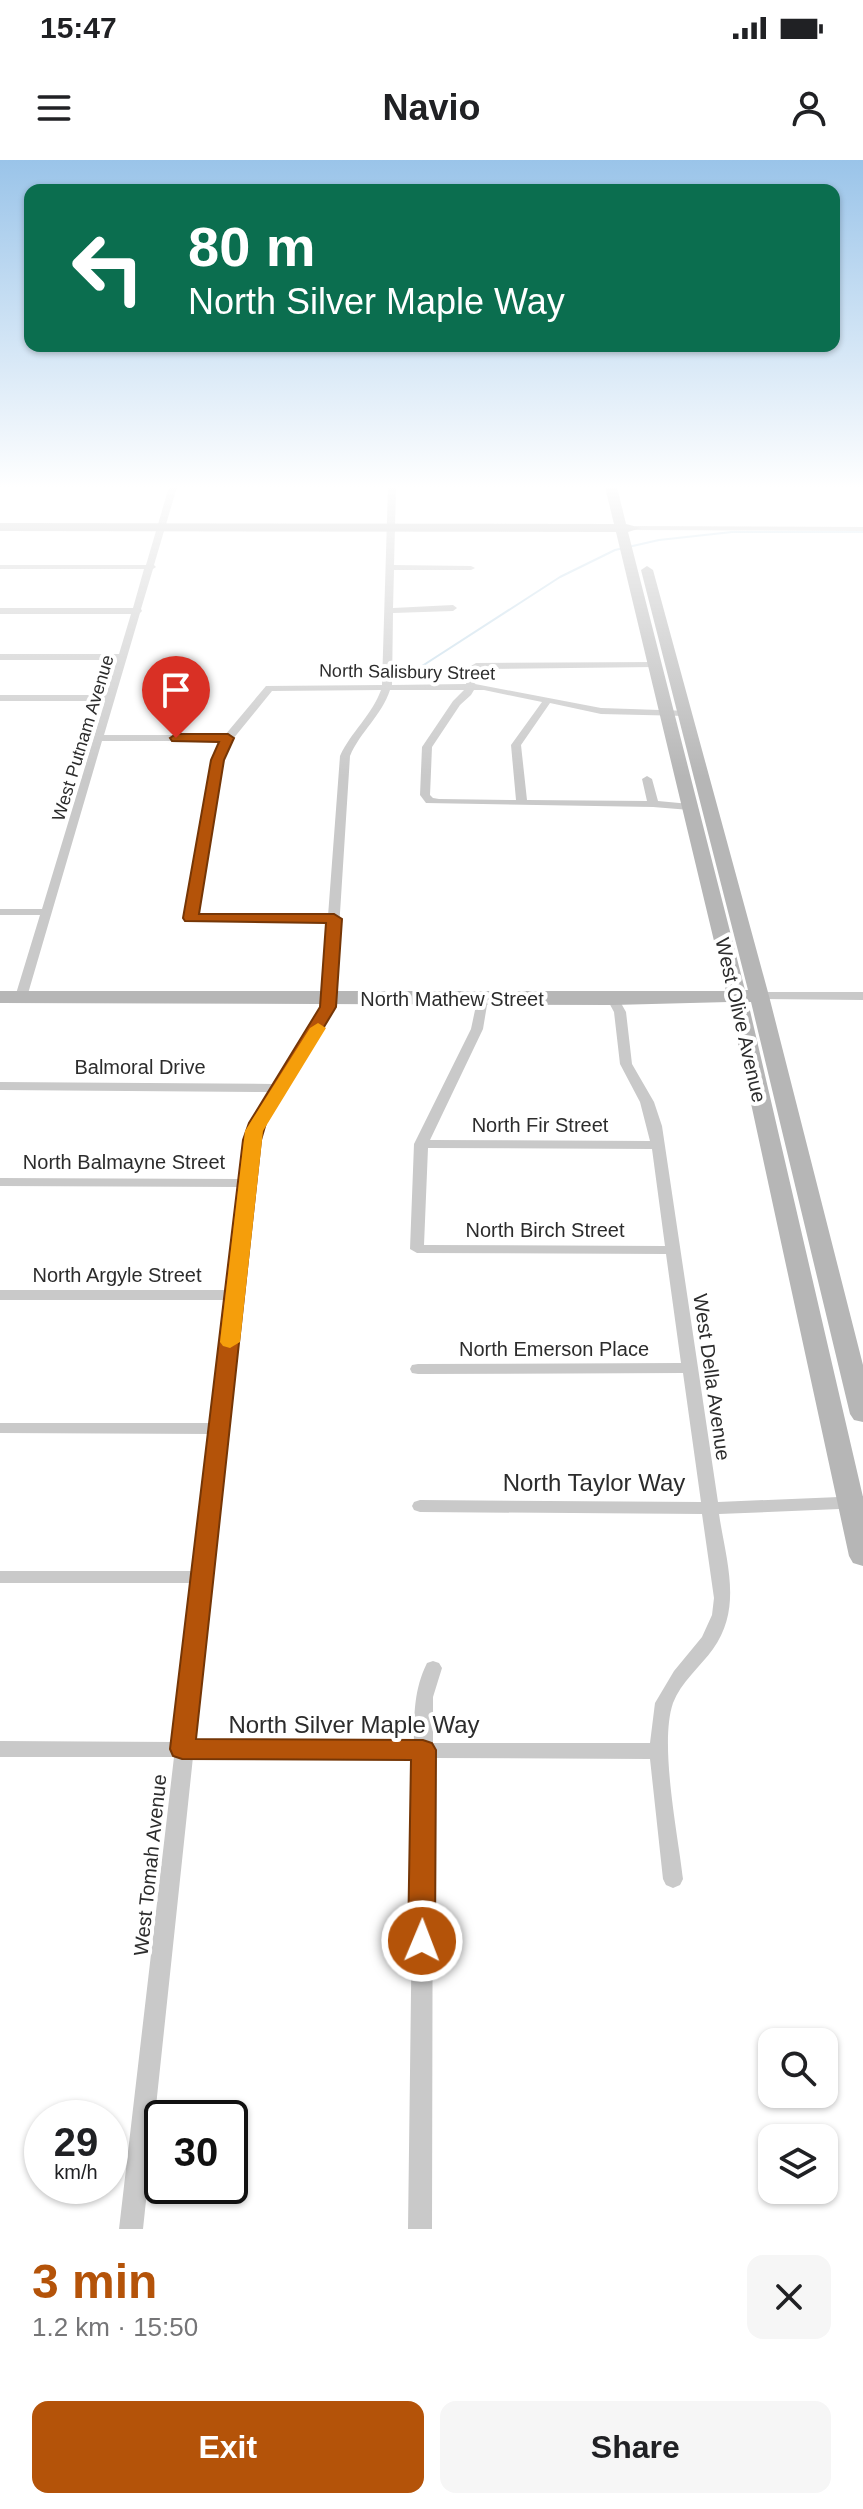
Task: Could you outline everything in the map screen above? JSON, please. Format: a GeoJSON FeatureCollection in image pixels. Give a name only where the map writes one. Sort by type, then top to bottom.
{"type":"FeatureCollection","features":[{"type":"Feature","properties":{"kind":"main road","name":"West Olive Avenue"},"geometry":{"type":"LineString","coordinates":[[640,584],[655,664],[676,713],[690,807],[857,1502],[863,1556]]}},
{"type":"Feature","properties":{"kind":"main road","name":"West Olive Avenue"},"geometry":{"type":"LineString","coordinates":[[643,584],[676,713],[759,996],[863,1414]]}},
{"type":"Feature","properties":{"kind":"main road","name":"North Mathew Street"},"geometry":{"type":"LineString","coordinates":[[0,997],[613,999],[759,996]]}},
{"type":"Feature","properties":{"kind":"street","name":"West Putnam Avenue"},"geometry":{"type":"LineString","coordinates":[[21,997],[147,584]]}},
{"type":"Feature","properties":{"kind":"street","name":"West Tomah Avenue"},"geometry":{"type":"LineString","coordinates":[[131,2229],[182,1749],[254,1131],[321,1023],[329,998],[345,756],[351,740],[382,701],[387,686],[390,584]]}},
{"type":"Feature","properties":{"kind":"street"},"geometry":{"type":"LineString","coordinates":[[389,611],[453,608]]}},
{"type":"Feature","properties":{"kind":"street"},"geometry":{"type":"LineString","coordinates":[[0,611],[138,611]]}},
{"type":"Feature","properties":{"kind":"street"},"geometry":{"type":"LineString","coordinates":[[0,657],[124,657]]}},
{"type":"Feature","properties":{"kind":"street"},"geometry":{"type":"LineString","coordinates":[[655,664],[476,666],[471,686],[427,747],[425,795],[430,801],[439,802],[690,807]]}},
{"type":"Feature","properties":{"kind":"street","name":"North Salisbury Street"},"geometry":{"type":"LineString","coordinates":[[228,738],[269,688],[471,686],[509,690],[601,711],[676,713]]}},
{"type":"Feature","properties":{"kind":"street"},"geometry":{"type":"LineString","coordinates":[[0,698],[111,698]]}},
{"type":"Feature","properties":{"kind":"street"},"geometry":{"type":"LineString","coordinates":[[522,803],[516,745],[548,700]]}},
{"type":"Feature","properties":{"kind":"street"},"geometry":{"type":"LineString","coordinates":[[99,738],[228,738],[218,760],[191,918],[334,919]]}},
{"type":"Feature","properties":{"kind":"street"},"geometry":{"type":"LineString","coordinates":[[647,779],[653,804]]}},
{"type":"Feature","properties":{"kind":"street"},"geometry":{"type":"LineString","coordinates":[[0,912],[46,912]]}},
{"type":"Feature","properties":{"kind":"street"},"geometry":{"type":"LineString","coordinates":[[759,996],[863,996]]}},
{"type":"Feature","properties":{"kind":"street"},"geometry":{"type":"LineString","coordinates":[[421,1144],[477,1029],[482,999]]}},
{"type":"Feature","properties":{"kind":"street","name":"West Della Avenue"},"geometry":{"type":"LineString","coordinates":[[613,999],[620,1012],[626,1064],[647,1102],[658,1145],[722,1612],[709,1644],[673,1687],[660,1717],[660,1751],[673,1879]]}},
{"type":"Feature","properties":{"kind":"street","name":"Balmoral Drive"},"geometry":{"type":"LineString","coordinates":[[0,1086],[279,1088]]}},
{"type":"Feature","properties":{"kind":"street","name":"North Fir Street"},"geometry":{"type":"LineString","coordinates":[[421,1144],[658,1145]]}},
{"type":"Feature","properties":{"kind":"street","name":"North Birch Street"},"geometry":{"type":"LineString","coordinates":[[421,1144],[417,1249],[673,1250]]}},
{"type":"Feature","properties":{"kind":"street","name":"North Balmayne Street"},"geometry":{"type":"LineString","coordinates":[[0,1182],[247,1183]]}},
{"type":"Feature","properties":{"kind":"street","name":"North Argyle Street"},"geometry":{"type":"LineString","coordinates":[[0,1295],[235,1295]]}},
{"type":"Feature","properties":{"kind":"street","name":"North Emerson Place"},"geometry":{"type":"LineString","coordinates":[[418,1369],[690,1368]]}},
{"type":"Feature","properties":{"kind":"street"},"geometry":{"type":"LineString","coordinates":[[0,1428],[220,1429]]}},
{"type":"Feature","properties":{"kind":"street","name":"North Taylor Way"},"geometry":{"type":"LineString","coordinates":[[420,1506],[710,1507],[857,1502]]}},
{"type":"Feature","properties":{"kind":"street"},"geometry":{"type":"LineString","coordinates":[[0,1577],[202,1577]]}},
{"type":"Feature","properties":{"kind":"street"},"geometry":{"type":"LineString","coordinates":[[420,2229],[424,1697],[433,1668]]}},
{"type":"Feature","properties":{"kind":"street","name":"North Silver Maple Way"},"geometry":{"type":"LineString","coordinates":[[0,1749],[660,1751]]}},
{"type":"Feature","properties":{"kind":"waterway"},"geometry":{"type":"LineString","coordinates":[[402,679],[550,584]]}},
{"type":"Feature","properties":{"kind":"slow traffic"},"geometry":{"type":"LineString","coordinates":[[230,1342],[254,1131],[318,1028]]}},
{"type":"Feature","properties":{"kind":"route"},"geometry":{"type":"LineString","coordinates":[[176,738],[228,738],[218,760],[191,918],[334,919],[328,1007],[311,1040],[257,1123],[252,1140],[182,1749],[423,1750],[422,1941]]}}]}
